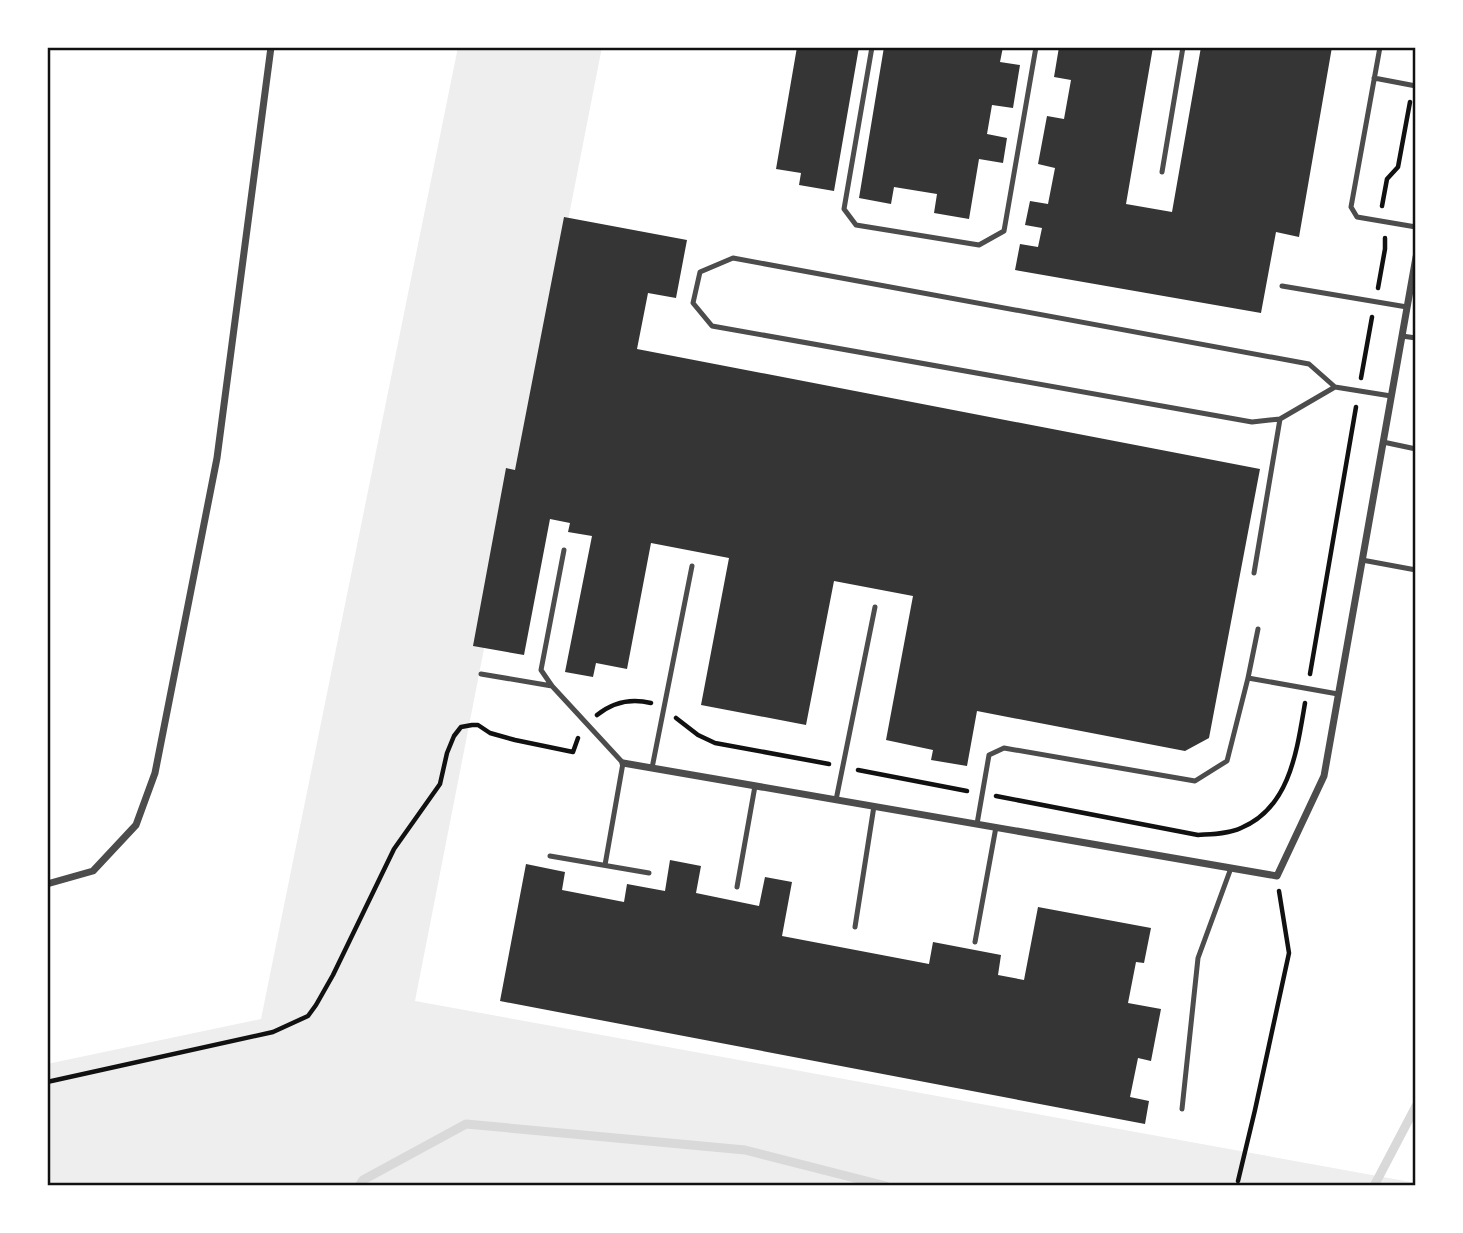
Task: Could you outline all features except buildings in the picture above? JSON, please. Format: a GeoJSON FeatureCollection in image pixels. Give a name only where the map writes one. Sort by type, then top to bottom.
{"type":"FeatureCollection","features":[{"type":"Feature","properties":{"kind":"street"},"geometry":{"type":"LineString","coordinates":[[47,884],[93,871],[136,825],[155,774],[217,458],[271,47]]}},
{"type":"Feature","properties":{"kind":"street"},"geometry":{"type":"LineString","coordinates":[[623,763],[1277,876],[1324,776],[1416,257]]}},
{"type":"Feature","properties":{"kind":"lane"},"geometry":{"type":"LineString","coordinates":[[872,47],[844,209],[856,225],[979,246],[1004,231],[1036,47]]}},
{"type":"Feature","properties":{"kind":"lane"},"geometry":{"type":"LineString","coordinates":[[1162,172],[1183,47]]}},
{"type":"Feature","properties":{"kind":"lane"},"geometry":{"type":"LineString","coordinates":[[1380,47],[1351,207],[1357,217],[1416,227]]}},
{"type":"Feature","properties":{"kind":"lane"},"geometry":{"type":"LineString","coordinates":[[1374,78],[1414,85]]}},
{"type":"Feature","properties":{"kind":"lane"},"geometry":{"type":"LineString","coordinates":[[1335,387],[1280,419],[1252,422],[712,326],[693,303],[700,272],[733,258],[1309,364],[1335,387],[1391,396]]}},
{"type":"Feature","properties":{"kind":"lane"},"geometry":{"type":"LineString","coordinates":[[1282,286],[1407,307]]}},
{"type":"Feature","properties":{"kind":"lane"},"geometry":{"type":"LineString","coordinates":[[1402,336],[1416,338]]}},
{"type":"Feature","properties":{"kind":"lane"},"geometry":{"type":"LineString","coordinates":[[1254,573],[1280,419]]}},
{"type":"Feature","properties":{"kind":"lane"},"geometry":{"type":"LineString","coordinates":[[1383,442],[1416,449]]}},
{"type":"Feature","properties":{"kind":"lane"},"geometry":{"type":"LineString","coordinates":[[564,550],[541,670],[552,686],[623,763],[605,865]]}},
{"type":"Feature","properties":{"kind":"lane"},"geometry":{"type":"LineString","coordinates":[[1362,560],[1416,570]]}},
{"type":"Feature","properties":{"kind":"lane"},"geometry":{"type":"LineString","coordinates":[[652,768],[692,566]]}},
{"type":"Feature","properties":{"kind":"lane"},"geometry":{"type":"LineString","coordinates":[[836,800],[875,607]]}},
{"type":"Feature","properties":{"kind":"lane"},"geometry":{"type":"LineString","coordinates":[[977,824],[989,755],[1004,748],[1195,780],[1227,761],[1258,629]]}},
{"type":"Feature","properties":{"kind":"lane"},"geometry":{"type":"LineString","coordinates":[[481,674],[552,686]]}},
{"type":"Feature","properties":{"kind":"lane"},"geometry":{"type":"LineString","coordinates":[[1248,678],[1338,694]]}},
{"type":"Feature","properties":{"kind":"lane"},"geometry":{"type":"LineString","coordinates":[[737,887],[755,786]]}},
{"type":"Feature","properties":{"kind":"lane"},"geometry":{"type":"LineString","coordinates":[[855,928],[874,806]]}},
{"type":"Feature","properties":{"kind":"lane"},"geometry":{"type":"LineString","coordinates":[[975,942],[996,827]]}},
{"type":"Feature","properties":{"kind":"lane"},"geometry":{"type":"LineString","coordinates":[[550,856],[649,873]]}},
{"type":"Feature","properties":{"kind":"lane"},"geometry":{"type":"LineString","coordinates":[[1182,1110],[1198,958],[1231,868]]}},
{"type":"Feature","properties":{"kind":"path"},"geometry":{"type":"LineString","coordinates":[[47,1082],[273,1032],[308,1016],[333,975],[394,849],[440,784],[447,753],[461,727],[478,725],[490,733],[573,752],[588,724],[607,707],[621,701],[646,702],[664,708],[698,735],[715,743],[1198,835],[1239,829],[1259,819],[1272,807],[1297,754],[1385,249],[1385,237],[1379,221],[1387,180],[1398,167],[1414,85]]}},
{"type":"Feature","properties":{"kind":"path"},"geometry":{"type":"LineString","coordinates":[[1238,1181],[1289,953],[1277,876]]}},
{"type":"Feature","properties":{"kind":"shaded area"},"geometry":{"type":"Polygon","coordinates":[[[458,47],[602,47],[415,1001],[1416,1183],[1416,1186],[47,1186],[47,1064],[261,1019],[458,47]]]}},
{"type":"Feature","properties":{"kind":"waterway"},"geometry":{"type":"LineString","coordinates":[[1374,1186],[1416,1106]]}},
{"type":"Feature","properties":{"kind":"waterway"},"geometry":{"type":"LineString","coordinates":[[359,1186],[363,1180],[466,1124],[745,1150],[886,1186]]}}]}
